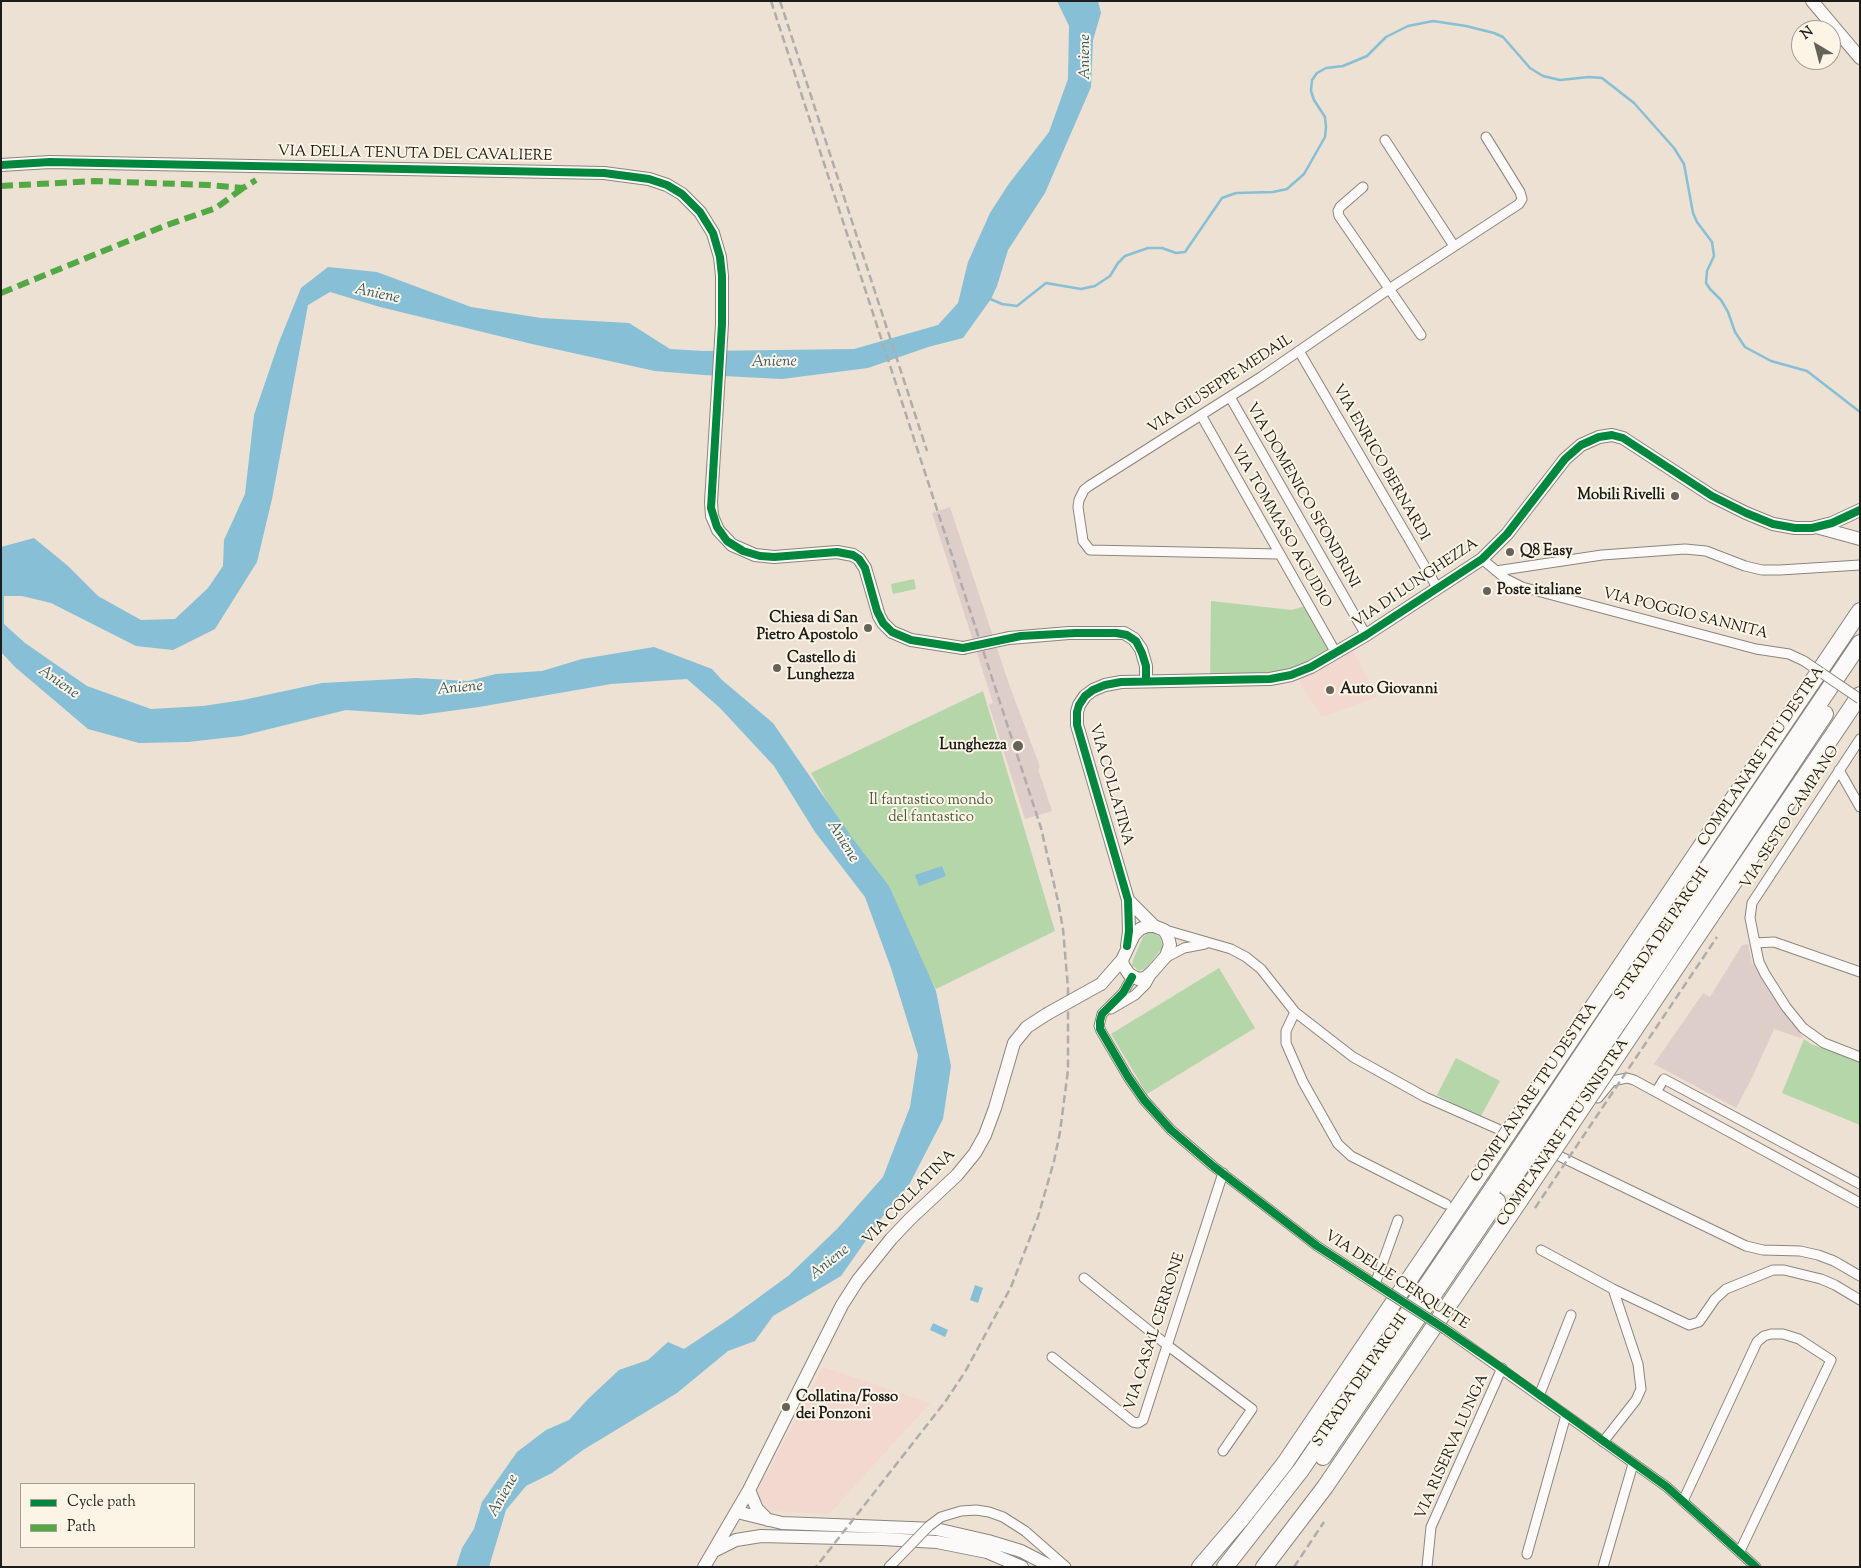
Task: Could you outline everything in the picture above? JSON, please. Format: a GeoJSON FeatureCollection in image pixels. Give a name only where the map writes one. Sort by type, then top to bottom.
{"type":"FeatureCollection","features":[{"type":"Feature","properties":{"kind":"highway","name":"COMPLANARE TPU DESTRA"},"geometry":{"type":"LineString","coordinates":[[1200,1567],[1242,1518],[1285,1463],[1860,611]]}},
{"type":"Feature","properties":{"kind":"highway","name":"STRADA DEI PARCHI"},"geometry":{"type":"LineString","coordinates":[[1239,1567],[1305,1473],[1651,962],[1860,643]]}},
{"type":"Feature","properties":{"kind":"highway","name":"STRADA DEI PARCHI"},"geometry":{"type":"LineString","coordinates":[[1651,962],[1860,663]]}},
{"type":"Feature","properties":{"kind":"highway","name":"COMPLANARE TPU SINISTRA"},"geometry":{"type":"LineString","coordinates":[[1264,1567],[1325,1487],[1860,697]]}},
{"type":"Feature","properties":{"kind":"highway","name":"STRADA DEI PARCHI"},"geometry":{"type":"LineString","coordinates":[[1225,1567],[1305,1473]]}},
{"type":"Feature","properties":{"kind":"street"},"geometry":{"type":"LineString","coordinates":[[1812,1],[1860,58]]}},
{"type":"Feature","properties":{"kind":"street","name":"VIA GIUSEPPE MEDAIL"},"geometry":{"type":"LineString","coordinates":[[1279,554],[1093,550],[1084,545],[1078,507],[1080,496],[1084,490],[1230,397],[1389,288],[1521,201],[1520,192],[1486,136]]}},
{"type":"Feature","properties":{"kind":"street"},"geometry":{"type":"LineString","coordinates":[[1385,140],[1454,246]]}},
{"type":"Feature","properties":{"kind":"street","name":"VIA DELLA TENUTA DEL CAVALIERE"},"geometry":{"type":"LineString","coordinates":[[1,165],[50,162],[574,172],[612,174],[649,179],[667,185],[687,198],[700,212],[713,233],[719,250],[722,270],[722,324],[711,508],[714,522],[724,538],[739,550],[760,556],[774,557],[837,552],[853,555],[859,559],[865,568],[879,616],[883,623],[892,632],[911,640],[964,648],[1009,638],[1076,633],[1116,633],[1128,635],[1136,641],[1142,653],[1146,666],[1146,680]]}},
{"type":"Feature","properties":{"kind":"street"},"geometry":{"type":"LineString","coordinates":[[1364,187],[1340,207],[1338,216],[1420,335]]}},
{"type":"Feature","properties":{"kind":"street","name":"VIA ENRICO BERNARDI"},"geometry":{"type":"LineString","coordinates":[[1298,352],[1438,589]]}},
{"type":"Feature","properties":{"kind":"street","name":"VIA DOMENICO SFONDRINI"},"geometry":{"type":"LineString","coordinates":[[1230,397],[1366,635]]}},
{"type":"Feature","properties":{"kind":"street","name":"VIA TOMMASO AGUDIO"},"geometry":{"type":"LineString","coordinates":[[1201,415],[1336,653]]}},
{"type":"Feature","properties":{"kind":"street","name":"VIA DI LUNGHEZZA"},"geometry":{"type":"LineString","coordinates":[[1146,680],[1274,679],[1301,672],[1366,635],[1482,559],[1507,534],[1573,451],[1588,441],[1605,435],[1622,438],[1698,488],[1746,513],[1768,522],[1786,526],[1799,528],[1816,527]]}},
{"type":"Feature","properties":{"kind":"street"},"geometry":{"type":"LineString","coordinates":[[1816,527],[1860,510]]}},
{"type":"Feature","properties":{"kind":"street"},"geometry":{"type":"LineString","coordinates":[[1847,516],[1860,524]]}},
{"type":"Feature","properties":{"kind":"street"},"geometry":{"type":"LineString","coordinates":[[1847,516],[1858,539]]}},
{"type":"Feature","properties":{"kind":"street"},"geometry":{"type":"LineString","coordinates":[[1816,527],[1858,539]]}},
{"type":"Feature","properties":{"kind":"street"},"geometry":{"type":"LineString","coordinates":[[1496,571],[1602,555],[1684,549],[1706,551],[1745,566],[1762,570],[1775,571],[1860,565]]}},
{"type":"Feature","properties":{"kind":"street","name":"VIA POGGIO SANNITA"},"geometry":{"type":"LineString","coordinates":[[1482,559],[1510,582],[1526,589],[1756,649],[1790,654],[1860,697]]}},
{"type":"Feature","properties":{"kind":"street","name":"VIA COLLATINA"},"geometry":{"type":"LineString","coordinates":[[1127,946],[1129,931],[1128,900],[1079,733],[1077,712],[1085,696],[1100,686],[1117,682],[1146,680]]}},
{"type":"Feature","properties":{"kind":"street","name":"VIA SESTO CAMPANO"},"geometry":{"type":"LineString","coordinates":[[1754,943],[1750,918],[1752,903],[1860,739]]}},
{"type":"Feature","properties":{"kind":"street"},"geometry":{"type":"LineString","coordinates":[[1839,770],[1860,807]]}},
{"type":"Feature","properties":{"kind":"street","name":"VIA COLLATINA"},"geometry":{"type":"LineString","coordinates":[[1128,900],[1157,927]]}},
{"type":"Feature","properties":{"kind":"street"},"geometry":{"type":"LineString","coordinates":[[1157,927],[1166,933],[1170,942],[1165,958],[1152,972],[1142,979],[1131,976],[1123,965],[1122,960],[1127,946],[1140,929],[1157,927],[1237,952],[1256,965],[1268,977],[1295,1012],[1353,1057],[1425,1097],[1557,1155],[1746,1246],[1763,1250],[1791,1250],[1812,1254],[1834,1261],[1860,1276]]}},
{"type":"Feature","properties":{"kind":"street"},"geometry":{"type":"LineString","coordinates":[[1860,972],[1774,942],[1754,943],[1763,970],[1786,1007],[1802,1028],[1818,1040],[1860,1057]]}},
{"type":"Feature","properties":{"kind":"street"},"geometry":{"type":"LineString","coordinates":[[1165,958],[1190,946],[1210,943]]}},
{"type":"Feature","properties":{"kind":"street","name":"VIA COLLATINA"},"geometry":{"type":"LineString","coordinates":[[1101,984],[1122,960]]}},
{"type":"Feature","properties":{"kind":"street"},"geometry":{"type":"LineString","coordinates":[[1104,1012],[1122,1004],[1135,995],[1146,984],[1152,972]]}},
{"type":"Feature","properties":{"kind":"street","name":"VIA COLLATINA"},"geometry":{"type":"LineString","coordinates":[[704,1567],[749,1490],[830,1326],[846,1298],[891,1239],[910,1218],[957,1175],[975,1154],[985,1135],[995,1108],[1012,1047],[1024,1030],[1046,1014],[1101,984],[1123,974],[1131,976]]}},
{"type":"Feature","properties":{"kind":"street"},"geometry":{"type":"LineString","coordinates":[[1104,1012],[1123,993],[1131,976]]}},
{"type":"Feature","properties":{"kind":"street","name":"VIA DELLE CERQUETE"},"geometry":{"type":"LineString","coordinates":[[1104,1012],[1100,1021],[1100,1031],[1144,1100],[1171,1130],[1317,1246],[1502,1368],[1667,1488],[1756,1567]]}},
{"type":"Feature","properties":{"kind":"street"},"geometry":{"type":"LineString","coordinates":[[1295,1012],[1286,1031],[1286,1043],[1303,1082],[1338,1144],[1352,1156],[1446,1204]]}},
{"type":"Feature","properties":{"kind":"street"},"geometry":{"type":"LineString","coordinates":[[1557,1155],[1606,1087],[1612,1082],[1627,1078],[1860,1203]]}},
{"type":"Feature","properties":{"kind":"street"},"geometry":{"type":"LineString","coordinates":[[1656,1092],[1664,1079],[1860,1184]]}},
{"type":"Feature","properties":{"kind":"street","name":"VIA CASAL CERRONE"},"geometry":{"type":"LineString","coordinates":[[1052,1357],[1136,1424],[1141,1422],[1145,1416],[1223,1173]]}},
{"type":"Feature","properties":{"kind":"street"},"geometry":{"type":"LineString","coordinates":[[1375,1284],[1398,1220]]}},
{"type":"Feature","properties":{"kind":"street"},"geometry":{"type":"LineString","coordinates":[[1541,1250],[1613,1289],[1689,1325],[1699,1322],[1715,1298],[1726,1289],[1773,1270],[1791,1271],[1821,1279],[1860,1300]]}},
{"type":"Feature","properties":{"kind":"street"},"geometry":{"type":"LineString","coordinates":[[1084,1278],[1167,1345],[1252,1409],[1223,1451]]}},
{"type":"Feature","properties":{"kind":"street"},"geometry":{"type":"LineString","coordinates":[[1604,1442],[1636,1400],[1642,1386],[1637,1359],[1613,1289]]}},
{"type":"Feature","properties":{"kind":"street"},"geometry":{"type":"LineString","coordinates":[[1539,1396],[1571,1315]]}},
{"type":"Feature","properties":{"kind":"street"},"geometry":{"type":"LineString","coordinates":[[1683,1501],[1758,1342],[1764,1336],[1783,1334],[1798,1339],[1831,1360],[1740,1551]]}},
{"type":"Feature","properties":{"kind":"street","name":"VIA RISERVA LUNGA"},"geometry":{"type":"LineString","coordinates":[[1427,1567],[1431,1527],[1502,1368]]}},
{"type":"Feature","properties":{"kind":"street"},"geometry":{"type":"LineString","coordinates":[[1527,1554],[1566,1415]]}},
{"type":"Feature","properties":{"kind":"street"},"geometry":{"type":"LineString","coordinates":[[1603,1567],[1633,1464]]}},
{"type":"Feature","properties":{"kind":"street"},"geometry":{"type":"LineString","coordinates":[[749,1490],[757,1509],[770,1522]]}},
{"type":"Feature","properties":{"kind":"street"},"geometry":{"type":"LineString","coordinates":[[892,1564],[929,1526],[942,1517],[961,1511],[976,1510],[1003,1517],[1024,1530],[1066,1567]]}},
{"type":"Feature","properties":{"kind":"street"},"geometry":{"type":"LineString","coordinates":[[737,1512],[770,1522],[806,1525],[936,1528],[988,1540],[1021,1551],[1052,1567]]}},
{"type":"Feature","properties":{"kind":"street"},"geometry":{"type":"LineString","coordinates":[[737,1512],[753,1525],[783,1536]]}},
{"type":"Feature","properties":{"kind":"street"},"geometry":{"type":"LineString","coordinates":[[713,1552],[740,1539],[756,1536],[937,1542],[987,1552],[1022,1567]]}},
{"type":"Feature","properties":{"kind":"shaded area"},"geometry":{"type":"Polygon","coordinates":[[[950,507],[1010,687],[1039,764],[1040,768],[1038,769],[1052,811],[1025,819],[989,705],[993,703],[932,513],[950,507]]]}},
{"type":"Feature","properties":{"kind":"shaded area"},"geometry":{"type":"Polygon","coordinates":[[[1353,650],[1377,697],[1322,717],[1298,679],[1353,650]]]}},
{"type":"Feature","properties":{"kind":"shaded area"},"geometry":{"type":"Polygon","coordinates":[[[1748,944],[1752,963],[1804,1039],[1774,1029],[1736,1108],[1654,1064],[1703,993],[1710,997],[1742,945],[1748,944]]]}},
{"type":"Feature","properties":{"kind":"shaded area"},"geometry":{"type":"Polygon","coordinates":[[[823,1367],[930,1403],[829,1514],[772,1511],[758,1498],[757,1487],[768,1473],[823,1367]]]}},
{"type":"Feature","properties":{"kind":"green space"},"geometry":{"type":"Polygon","coordinates":[[[914,579],[916,589],[893,594],[891,584],[914,579]]]}},
{"type":"Feature","properties":{"kind":"green space"},"geometry":{"type":"Polygon","coordinates":[[[1211,601],[1292,610],[1305,606],[1331,652],[1309,664],[1273,676],[1210,677],[1211,601]]]}},
{"type":"Feature","properties":{"kind":"green space","name":"Il fantastico mondo del fantastico"},"geometry":{"type":"Polygon","coordinates":[[[983,691],[1055,931],[936,989],[811,773],[983,691]]]}},
{"type":"Feature","properties":{"kind":"green space"},"geometry":{"type":"Polygon","coordinates":[[[1148,933],[1153,933],[1160,937],[1163,947],[1146,968],[1139,971],[1132,965],[1133,960],[1143,937],[1148,933]]]}},
{"type":"Feature","properties":{"kind":"green space"},"geometry":{"type":"Polygon","coordinates":[[[1219,968],[1255,1028],[1147,1094],[1111,1034],[1219,968]]]}},
{"type":"Feature","properties":{"kind":"green space"},"geometry":{"type":"Polygon","coordinates":[[[1804,1039],[1811,1044],[1860,1062],[1860,1125],[1782,1093],[1804,1039]]]}},
{"type":"Feature","properties":{"kind":"green space"},"geometry":{"type":"Polygon","coordinates":[[[1456,1058],[1500,1081],[1480,1118],[1437,1095],[1456,1058]]]}},
{"type":"Feature","properties":{"kind":"water","name":"Aniene"},"geometry":{"type":"Polygon","coordinates":[[[1057,1],[1098,1],[1101,13],[1093,40],[1091,87],[1045,193],[1008,250],[991,299],[963,338],[928,347],[868,368],[782,379],[704,375],[655,371],[532,344],[380,307],[330,292],[308,305],[272,499],[257,562],[215,629],[173,650],[136,646],[51,603],[22,596],[4,596],[4,624],[25,643],[87,686],[151,709],[203,706],[243,700],[322,683],[416,678],[468,681],[496,674],[542,671],[582,659],[654,647],[712,669],[722,680],[773,723],[853,839],[889,886],[936,991],[951,1066],[943,1119],[909,1185],[883,1216],[841,1276],[773,1316],[755,1341],[728,1351],[677,1393],[583,1450],[552,1473],[526,1486],[506,1510],[489,1567],[456,1567],[462,1548],[474,1529],[482,1502],[517,1452],[546,1430],[569,1420],[619,1370],[648,1360],[668,1342],[684,1349],[788,1276],[837,1229],[883,1177],[910,1107],[918,1055],[891,968],[865,897],[815,832],[774,766],[720,708],[687,679],[611,684],[479,707],[420,715],[346,710],[241,736],[188,742],[139,743],[88,729],[15,667],[1,652],[1,547],[34,538],[68,566],[98,596],[141,620],[175,619],[208,588],[223,566],[224,540],[245,494],[254,415],[279,342],[301,288],[328,267],[377,272],[471,307],[541,318],[629,323],[670,349],[704,351],[854,349],[938,325],[958,303],[968,262],[990,213],[1008,185],[1049,132],[1068,79],[1069,26],[1057,1]]]}},
{"type":"Feature","properties":{"kind":"water"},"geometry":{"type":"Polygon","coordinates":[[[942,866],[946,876],[919,886],[915,875],[942,866]]]}},
{"type":"Feature","properties":{"kind":"water"},"geometry":{"type":"Polygon","coordinates":[[[975,1285],[983,1288],[978,1303],[970,1300],[975,1285]]]}},
{"type":"Feature","properties":{"kind":"water"},"geometry":{"type":"Polygon","coordinates":[[[933,1323],[948,1330],[945,1337],[930,1330],[933,1323]]]}},
{"type":"Feature","properties":{"kind":"waterway"},"geometry":{"type":"LineString","coordinates":[[988,298],[1002,304],[1017,306],[1046,283],[1081,289],[1095,286],[1110,276],[1125,256],[1148,248],[1162,248],[1176,253],[1185,252],[1222,198],[1236,193],[1273,192],[1287,189],[1304,174],[1325,137],[1325,117],[1314,100],[1311,91],[1312,80],[1317,73],[1326,68],[1343,66],[1367,56],[1386,37],[1408,26],[1433,21],[1494,33],[1503,37],[1530,68],[1543,76],[1560,80],[1589,77],[1602,78],[1634,103],[1674,148],[1684,164],[1693,213],[1697,222],[1712,242],[1714,256],[1707,271],[1706,283],[1721,300],[1728,312],[1735,332],[1745,347],[1771,361],[1807,371],[1860,412]]}},
{"type":"Feature","properties":{"kind":"railway"},"geometry":{"type":"LineString","coordinates":[[771,1],[1041,828],[1063,929],[1068,988],[1068,1070],[1060,1132],[1038,1217],[1011,1287],[965,1372],[945,1402],[816,1567]]}},
{"type":"Feature","properties":{"kind":"railway"},"geometry":{"type":"LineString","coordinates":[[780,1],[927,451]]}},
{"type":"Feature","properties":{"kind":"railway"},"geometry":{"type":"LineString","coordinates":[[1535,1208],[1717,937]]}},
{"type":"Feature","properties":{"kind":"railway"},"geometry":{"type":"LineString","coordinates":[[1294,1567],[1324,1522]]}},
{"type":"Feature","properties":{"kind":"marked path"},"geometry":{"type":"LineString","coordinates":[[1,186],[95,181],[243,188],[256,180]]}},
{"type":"Feature","properties":{"kind":"marked path"},"geometry":{"type":"LineString","coordinates":[[1,293],[167,225],[216,208],[243,188]]}},
{"type":"Feature","properties":{"kind":"cycle path"},"geometry":{"type":"LineString","coordinates":[[1,165],[50,162],[604,173],[649,179],[667,185],[682,194],[700,212],[713,233],[720,257],[722,324],[711,508],[717,527],[727,541],[743,551],[760,556],[774,557],[837,552],[853,555],[859,559],[865,568],[877,611],[883,623],[892,632],[911,640],[963,648],[1021,636],[1076,633],[1116,633],[1127,635],[1136,641],[1142,653],[1146,666],[1146,680]]}},
{"type":"Feature","properties":{"kind":"cycle path"},"geometry":{"type":"LineString","coordinates":[[1127,946],[1129,931],[1128,900],[1077,725],[1079,705],[1085,696],[1093,690],[1105,685],[1121,682],[1270,679],[1291,675],[1311,667],[1366,635],[1482,559],[1507,534],[1565,459],[1581,445],[1599,437],[1612,435],[1623,438],[1712,496],[1773,524],[1795,528],[1812,528],[1832,523],[1860,510]]}},
{"type":"Feature","properties":{"kind":"cycle path"},"geometry":{"type":"LineString","coordinates":[[1132,977],[1123,993],[1102,1014],[1100,1029],[1144,1100],[1171,1130],[1213,1166],[1317,1246],[1502,1368],[1667,1487],[1756,1567]]}},
{"type":"Feature","properties":{"kind":"place","name":"Mobili Rivelli"},"geometry":{"type":"Point","coordinates":[1675,496]}},
{"type":"Feature","properties":{"kind":"place","name":"Q8 Easy"},"geometry":{"type":"Point","coordinates":[1510,552]}},
{"type":"Feature","properties":{"kind":"place","name":"Poste italiane"},"geometry":{"type":"Point","coordinates":[1487,591]}},
{"type":"Feature","properties":{"kind":"place","name":"Chiesa di San Pietro Apostolo"},"geometry":{"type":"Point","coordinates":[868,628]}},
{"type":"Feature","properties":{"kind":"place","name":"Castello di Lunghezza"},"geometry":{"type":"Point","coordinates":[777,668]}},
{"type":"Feature","properties":{"kind":"place","name":"Auto Giovanni"},"geometry":{"type":"Point","coordinates":[1330,690]}},
{"type":"Feature","properties":{"kind":"place","name":"Lunghezza"},"geometry":{"type":"Point","coordinates":[1018,746]}},
{"type":"Feature","properties":{"kind":"place","name":"Collatina/Fosso dei Ponzoni"},"geometry":{"type":"Point","coordinates":[786,1407]}}]}
